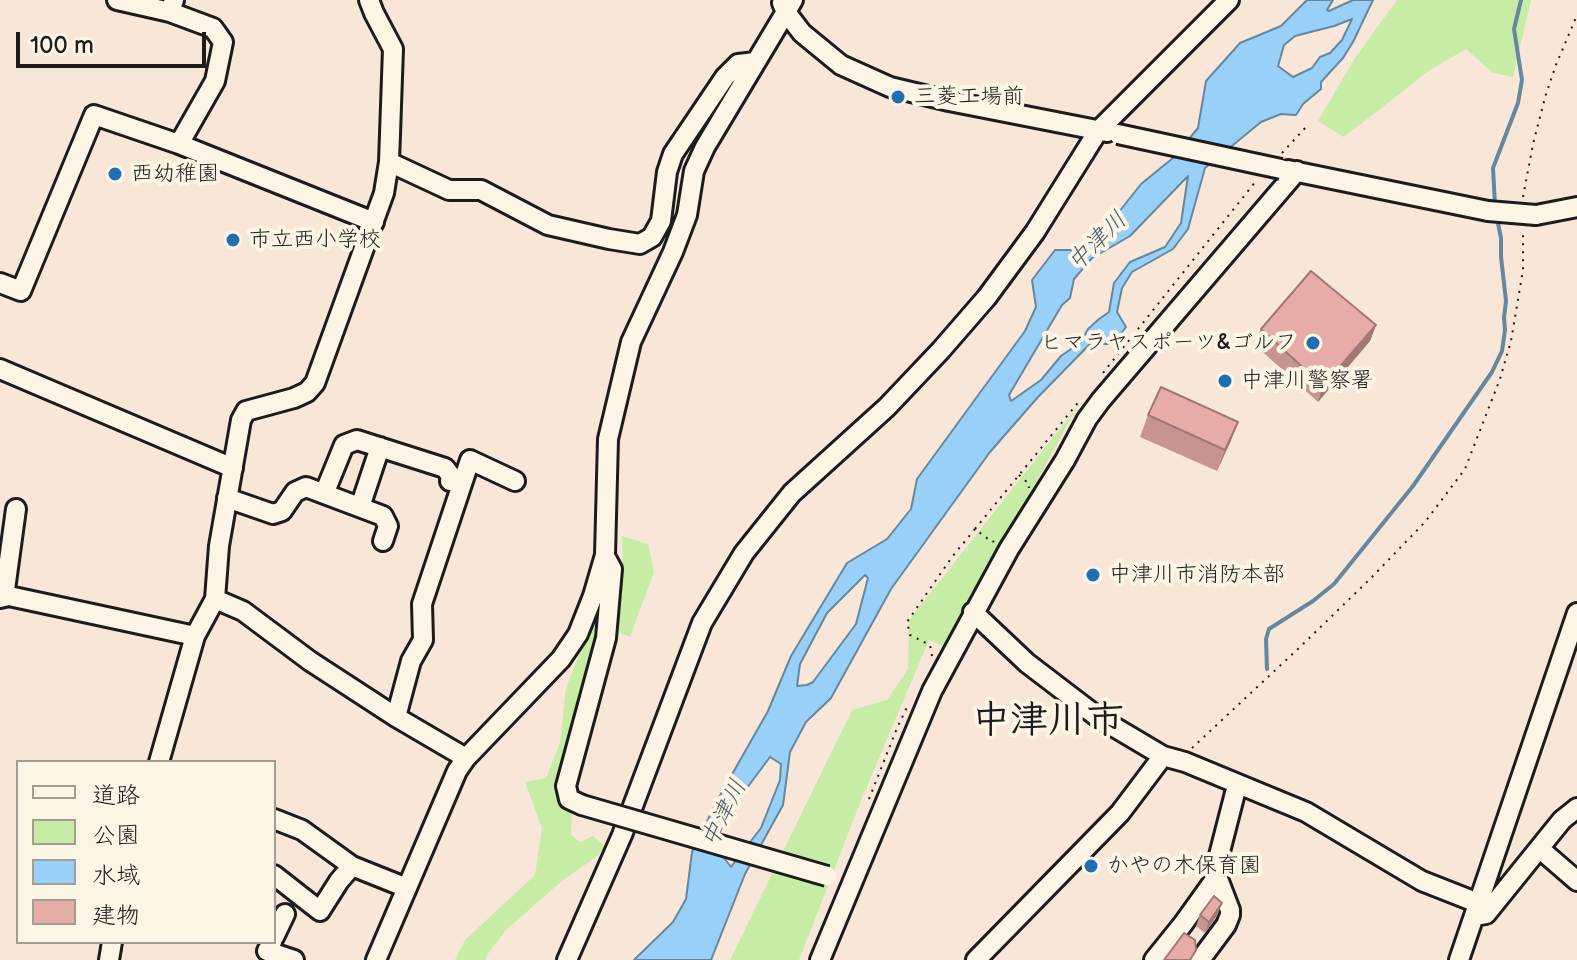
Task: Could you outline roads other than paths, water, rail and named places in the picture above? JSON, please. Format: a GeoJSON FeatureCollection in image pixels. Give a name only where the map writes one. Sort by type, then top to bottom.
{"type":"FeatureCollection","features":[{"type":"Feature","properties":{"kind":"street"},"geometry":{"type":"LineString","coordinates":[[117,0],[172,6],[213,28],[223,42],[215,81],[179,144]]}},
{"type":"Feature","properties":{"kind":"street"},"geometry":{"type":"LineString","coordinates":[[160,760],[195,636],[215,599],[219,546],[241,420],[246,411],[294,398],[307,392],[315,383],[384,193],[389,162],[393,49],[369,0]]}},
{"type":"Feature","properties":{"kind":"street"},"geometry":{"type":"LineString","coordinates":[[567,960],[622,835],[702,623],[744,553],[792,493],[887,407],[941,350],[987,297],[1035,232],[1098,131],[1229,0]]}},
{"type":"Feature","properties":{"kind":"street"},"geometry":{"type":"LineString","coordinates":[[786,4],[802,33],[841,65],[890,87],[1285,166],[1529,220],[1577,207]]}},
{"type":"Feature","properties":{"kind":"street"},"geometry":{"type":"LineString","coordinates":[[376,960],[457,771],[561,659],[578,634],[605,555],[608,439],[631,342],[673,252],[687,215],[694,171],[705,147],[756,62],[786,4]]}},
{"type":"Feature","properties":{"kind":"street"},"geometry":{"type":"LineString","coordinates":[[389,162],[449,190],[481,190],[548,225],[640,244],[652,237],[661,221],[667,172],[673,154],[725,77],[738,64],[756,62]]}},
{"type":"Feature","properties":{"kind":"street"},"geometry":{"type":"LineString","coordinates":[[0,283],[21,291],[94,115],[179,144],[374,222]]}},
{"type":"Feature","properties":{"kind":"street"},"geometry":{"type":"LineString","coordinates":[[820,960],[932,691],[1009,549],[1065,460],[1087,419],[1094,395],[1285,166]]}},
{"type":"Feature","properties":{"kind":"street"},"geometry":{"type":"LineString","coordinates":[[0,369],[233,468]]}},
{"type":"Feature","properties":{"kind":"street"},"geometry":{"type":"LineString","coordinates":[[324,494],[344,445],[357,440],[445,468],[451,476],[450,481]]}},
{"type":"Feature","properties":{"kind":"street"},"geometry":{"type":"LineString","coordinates":[[360,507],[380,447]]}},
{"type":"Feature","properties":{"kind":"street"},"geometry":{"type":"LineString","coordinates":[[396,717],[411,661],[423,640],[422,604],[470,460],[515,481]]}},
{"type":"Feature","properties":{"kind":"street"},"geometry":{"type":"LineString","coordinates":[[227,498],[273,514],[282,511],[295,492],[306,487],[383,516],[388,526],[383,541]]}},
{"type":"Feature","properties":{"kind":"street"},"geometry":{"type":"LineString","coordinates":[[16,509],[2,597],[195,636]]}},
{"type":"Feature","properties":{"kind":"street"},"geometry":{"type":"LineString","coordinates":[[605,555],[612,569],[606,638],[566,786],[569,799],[851,883]]}},
{"type":"Feature","properties":{"kind":"street"},"geometry":{"type":"LineString","coordinates":[[215,599],[243,611],[310,661],[466,758]]}},
{"type":"Feature","properties":{"kind":"street"},"geometry":{"type":"LineString","coordinates":[[973,612],[1027,663],[1099,718],[1163,756],[1185,762],[1306,812],[1422,881],[1486,914],[1562,820],[1577,808]]}},
{"type":"Feature","properties":{"kind":"street"},"geometry":{"type":"LineString","coordinates":[[1459,960],[1577,613]]}},
{"type":"Feature","properties":{"kind":"street"},"geometry":{"type":"LineString","coordinates":[[976,960],[1120,813],[1163,756]]}},
{"type":"Feature","properties":{"kind":"street"},"geometry":{"type":"LineString","coordinates":[[1200,960],[1230,915],[1216,878],[1215,865],[1235,793]]}},
{"type":"Feature","properties":{"kind":"street"},"geometry":{"type":"LineString","coordinates":[[276,820],[302,830],[352,866],[407,888]]}},
{"type":"Feature","properties":{"kind":"street"},"geometry":{"type":"LineString","coordinates":[[1540,849],[1577,881]]}},
{"type":"Feature","properties":{"kind":"street"},"geometry":{"type":"LineString","coordinates":[[276,877],[320,911],[352,866]]}},
{"type":"Feature","properties":{"kind":"street"},"geometry":{"type":"LineString","coordinates":[[1154,960],[1216,878]]}},
{"type":"Feature","properties":{"kind":"street"},"geometry":{"type":"LineString","coordinates":[[276,934],[285,914]]}},
{"type":"Feature","properties":{"kind":"street"},"geometry":{"type":"LineString","coordinates":[[271,944],[267,951],[294,960]]}},
{"type":"Feature","properties":{"kind":"water","name":"中津川"},"geometry":{"type":"Polygon","coordinates":[[[1307,0],[1333,0],[1329,11],[1353,0],[1373,0],[1343,58],[1321,82],[1321,89],[1303,104],[1296,115],[1281,114],[1261,122],[1205,168],[1188,229],[1173,249],[1132,272],[1122,288],[1117,312],[1126,327],[1113,344],[1090,344],[1038,397],[990,452],[891,589],[831,698],[806,722],[790,752],[783,805],[745,874],[711,960],[634,960],[673,922],[686,899],[692,852],[768,711],[791,656],[847,563],[887,539],[911,509],[917,479],[1025,331],[1036,307],[1032,280],[1055,250],[1077,250],[1111,222],[1141,184],[1173,158],[1198,128],[1206,81],[1240,43],[1281,26],[1307,0]],[[1352,19],[1295,36],[1284,45],[1278,66],[1293,77],[1312,68],[1320,57],[1330,53],[1342,40],[1352,19]],[[1188,176],[1130,236],[1092,258],[1074,279],[1070,298],[1062,305],[1009,395],[1011,401],[1041,380],[1061,356],[1081,342],[1088,329],[1109,312],[1114,283],[1130,262],[1165,247],[1181,223],[1188,176]],[[865,575],[827,613],[800,664],[797,686],[813,682],[856,624],[868,578],[865,575]],[[770,757],[729,812],[719,834],[721,854],[731,867],[761,828],[780,780],[781,764],[770,757]]]}},
{"type":"Feature","properties":{"kind":"waterway"},"geometry":{"type":"LineString","coordinates":[[1495,205],[1493,168],[1518,103],[1522,80],[1514,29],[1521,0]]}},
{"type":"Feature","properties":{"kind":"waterway"},"geometry":{"type":"LineString","coordinates":[[1267,669],[1266,639],[1269,629],[1334,584],[1413,486],[1492,372],[1502,351],[1506,301],[1497,218]]}},
{"type":"Feature","properties":{"kind":"place","name":"三菱工場前"},"geometry":{"type":"Point","coordinates":[898,97]}},
{"type":"Feature","properties":{"kind":"place","name":"西幼稚園"},"geometry":{"type":"Point","coordinates":[115,174]}},
{"type":"Feature","properties":{"kind":"place","name":"市立西小学校"},"geometry":{"type":"Point","coordinates":[233,240]}},
{"type":"Feature","properties":{"kind":"place","name":"ヒマラヤスポーツ&ゴルフ"},"geometry":{"type":"Point","coordinates":[1313,343]}},
{"type":"Feature","properties":{"kind":"place","name":"中津川警察署"},"geometry":{"type":"Point","coordinates":[1225,381]}},
{"type":"Feature","properties":{"kind":"place","name":"中津川市消防本部"},"geometry":{"type":"Point","coordinates":[1093,575]}},
{"type":"Feature","properties":{"kind":"place","name":"かやの木保育園"},"geometry":{"type":"Point","coordinates":[1091,866]}},
{"type":"Feature","properties":{"kind":"district","name":"中津川市"},"geometry":{"type":"Point","coordinates":[1048,722]}}]}
